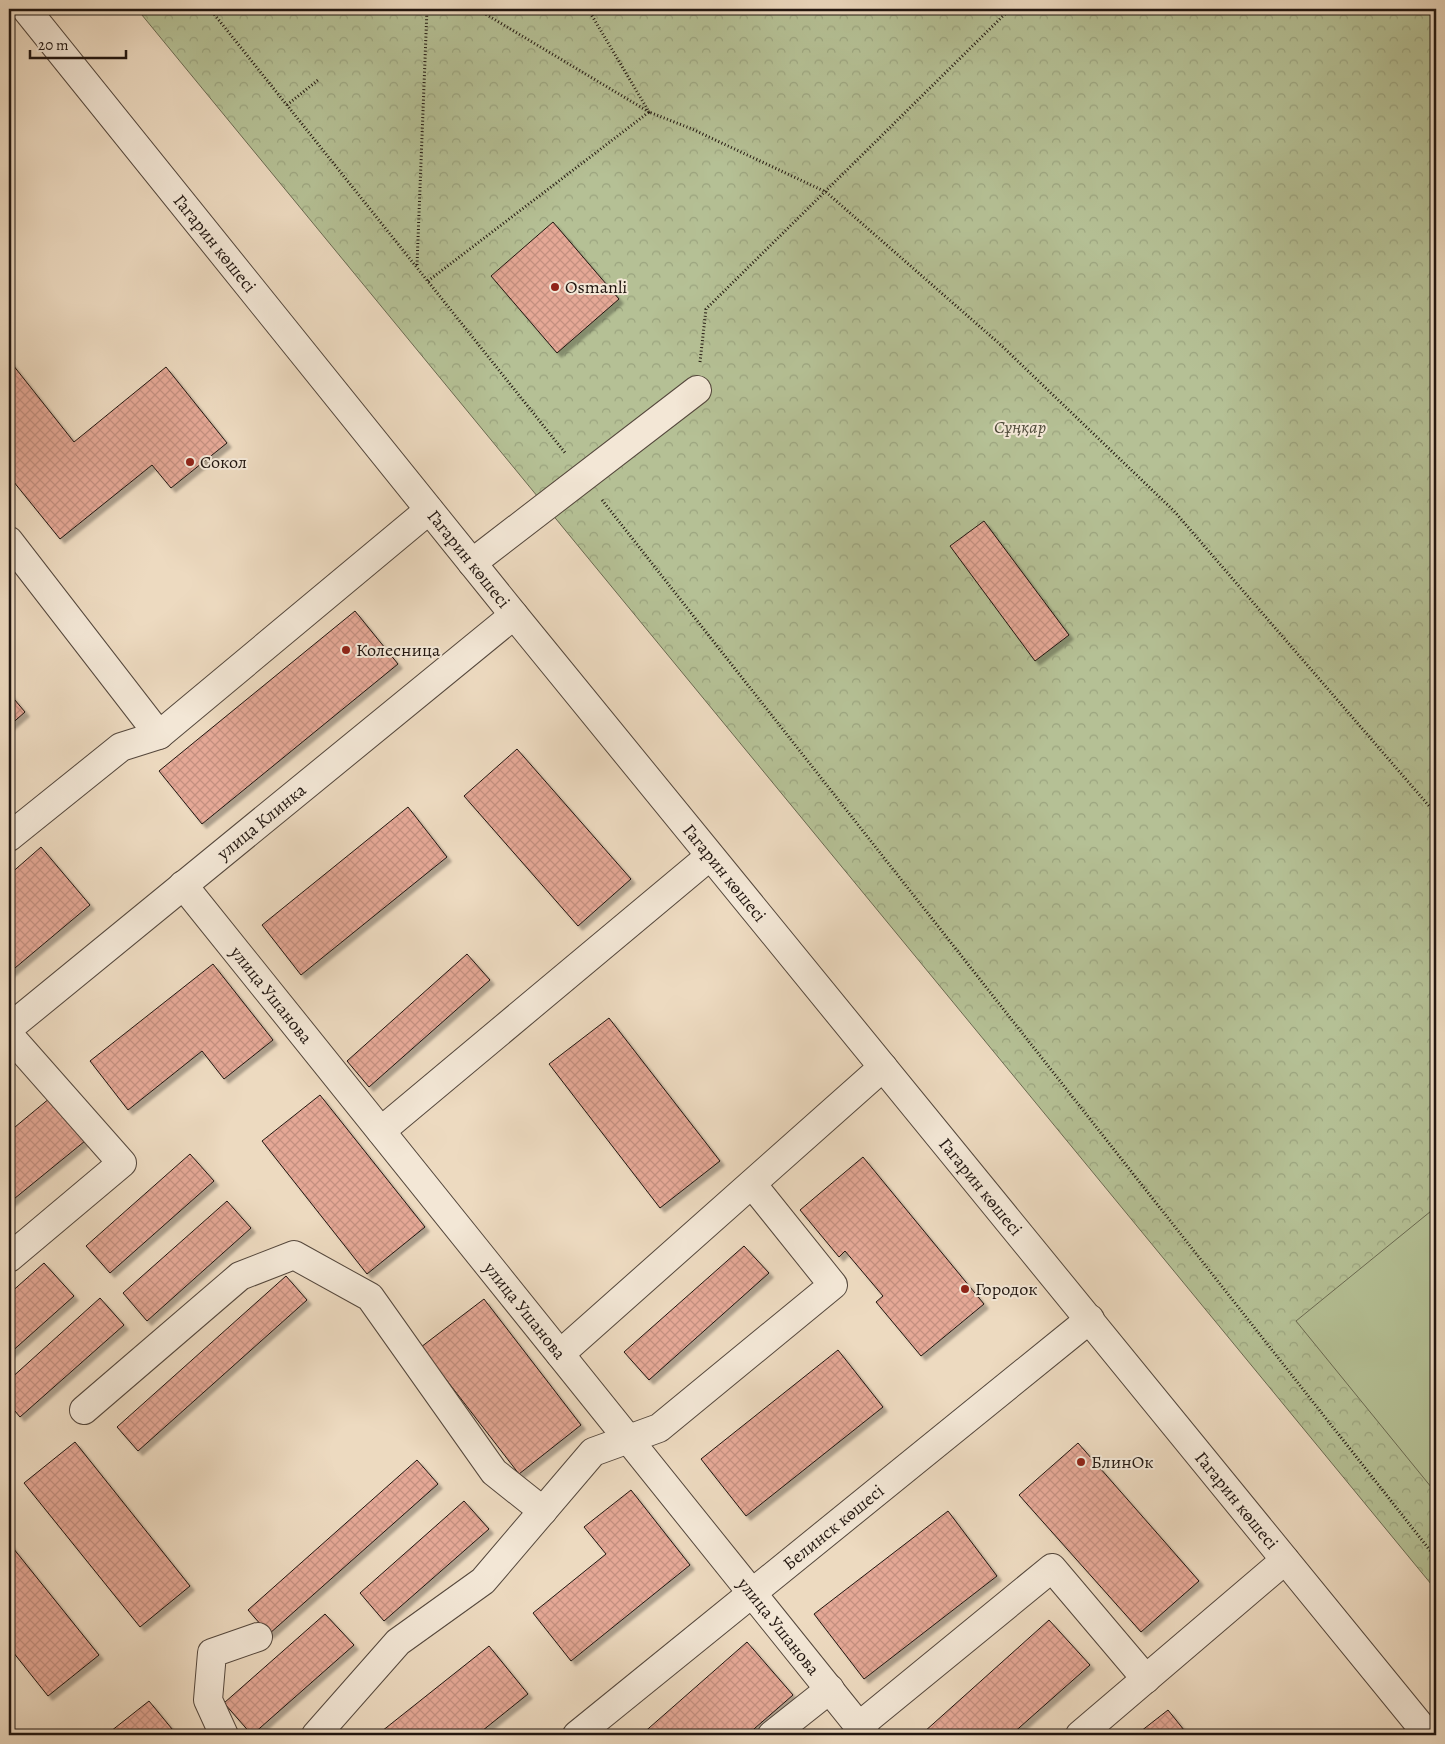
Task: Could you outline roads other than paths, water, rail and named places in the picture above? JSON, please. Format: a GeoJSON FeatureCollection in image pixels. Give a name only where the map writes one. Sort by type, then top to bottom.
{"type":"FeatureCollection","features":[{"type":"Feature","properties":{"kind":"street","name":"Гагарин көшесі"},"geometry":{"type":"LineString","coordinates":[[26,9],[514,615],[1428,1735]]}},
{"type":"Feature","properties":{"kind":"street"},"geometry":{"type":"LineString","coordinates":[[472,563],[697,390]]}},
{"type":"Feature","properties":{"kind":"street"},"geometry":{"type":"LineString","coordinates":[[9,837],[121,747],[159,735],[429,510]]}},
{"type":"Feature","properties":{"kind":"street"},"geometry":{"type":"LineString","coordinates":[[9,541],[159,735]]}},
{"type":"Feature","properties":{"kind":"street","name":"улица Клинка"},"geometry":{"type":"LineString","coordinates":[[9,1028],[514,615]]}},
{"type":"Feature","properties":{"kind":"street"},"geometry":{"type":"LineString","coordinates":[[381,1131],[710,856]]}},
{"type":"Feature","properties":{"kind":"street","name":"улица Ушанова"},"geometry":{"type":"LineString","coordinates":[[184,886],[863,1731]]}},
{"type":"Feature","properties":{"kind":"street"},"geometry":{"type":"LineString","coordinates":[[9,1035],[122,1163],[9,1258]]}},
{"type":"Feature","properties":{"kind":"street"},"geometry":{"type":"LineString","coordinates":[[560,1354],[883,1067]]}},
{"type":"Feature","properties":{"kind":"street"},"geometry":{"type":"LineString","coordinates":[[316,1735],[398,1642],[483,1581],[593,1452],[659,1428],[833,1285],[752,1184]]}},
{"type":"Feature","properties":{"kind":"street"},"geometry":{"type":"LineString","coordinates":[[84,1410],[240,1276],[294,1255],[370,1297],[494,1472],[543,1511]]}},
{"type":"Feature","properties":{"kind":"street","name":"Белинск көшесі"},"geometry":{"type":"LineString","coordinates":[[578,1735],[1090,1319]]}},
{"type":"Feature","properties":{"kind":"street"},"geometry":{"type":"LineString","coordinates":[[1080,1735],[1286,1560]]}},
{"type":"Feature","properties":{"kind":"street"},"geometry":{"type":"LineString","coordinates":[[863,1731],[1052,1568],[1146,1680]]}},
{"type":"Feature","properties":{"kind":"street"},"geometry":{"type":"LineString","coordinates":[[224,1735],[208,1700],[212,1653],[258,1637]]}},
{"type":"Feature","properties":{"kind":"street"},"geometry":{"type":"LineString","coordinates":[[772,1735],[830,1689]]}},
{"type":"Feature","properties":{"kind":"place","name":"Osmanli"},"geometry":{"type":"Point","coordinates":[555,287]}},
{"type":"Feature","properties":{"kind":"place","name":"Сокол"},"geometry":{"type":"Point","coordinates":[190,462]}},
{"type":"Feature","properties":{"kind":"place","name":"Колесница"},"geometry":{"type":"Point","coordinates":[346,650]}},
{"type":"Feature","properties":{"kind":"place","name":"Городок"},"geometry":{"type":"Point","coordinates":[965,1289]}},
{"type":"Feature","properties":{"kind":"place","name":"БлинОк"},"geometry":{"type":"Point","coordinates":[1081,1462]}},
{"type":"Feature","properties":{"kind":"park label","name":"Сұңқар"},"geometry":{"type":"Point","coordinates":[1020,427]}}]}
